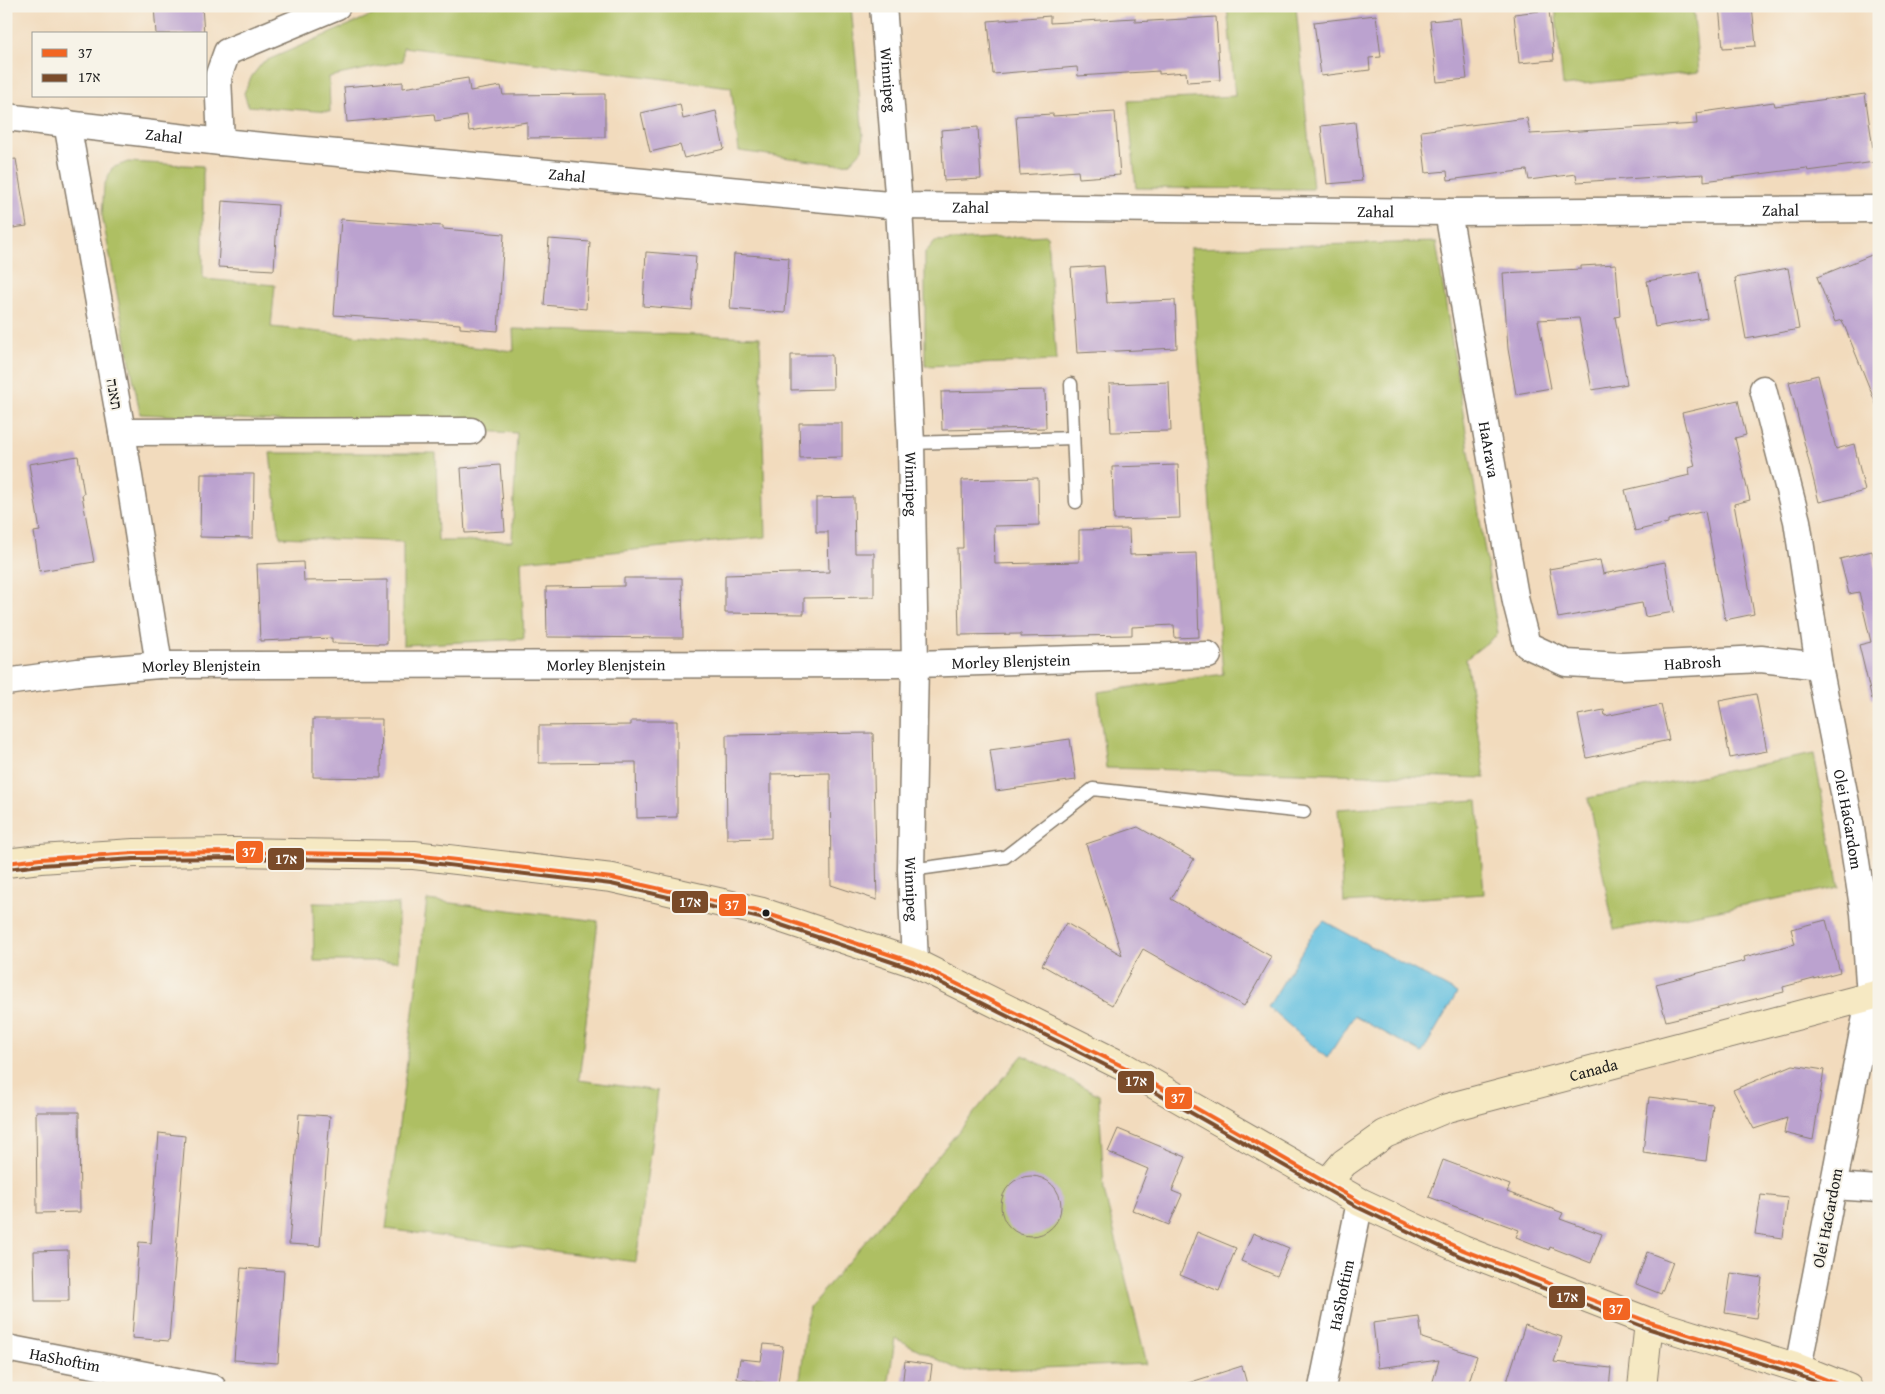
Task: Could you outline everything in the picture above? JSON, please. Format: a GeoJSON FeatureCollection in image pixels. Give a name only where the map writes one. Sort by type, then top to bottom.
{"type":"FeatureCollection","features":[{"type":"Feature","properties":{"kind":"street"},"geometry":{"type":"LineString","coordinates":[[222,142],[218,77],[227,52],[337,6]]}},
{"type":"Feature","properties":{"kind":"street","name":"Winnipeg"},"geometry":{"type":"LineString","coordinates":[[883,6],[899,206],[911,443],[915,664],[911,870],[915,963]]}},
{"type":"Feature","properties":{"kind":"street","name":"Zahal"},"geometry":{"type":"LineString","coordinates":[[6,117],[222,142],[899,206],[1448,212],[1879,209]]}},
{"type":"Feature","properties":{"kind":"street","name":"תאנה"},"geometry":{"type":"LineString","coordinates":[[66,123],[122,432],[159,665]]}},
{"type":"Feature","properties":{"kind":"street","name":"HaArava"},"geometry":{"type":"LineString","coordinates":[[1448,212],[1515,592],[1527,645],[1566,662]]}},
{"type":"Feature","properties":{"kind":"street","name":"Olei HaGardom"},"geometry":{"type":"LineString","coordinates":[[1763,389],[1796,521],[1819,666],[1864,913],[1874,995],[1833,1186],[1798,1368]]}},
{"type":"Feature","properties":{"kind":"street"},"geometry":{"type":"LineString","coordinates":[[122,432],[471,431]]}},
{"type":"Feature","properties":{"kind":"street","name":"Morley Blenjstein"},"geometry":{"type":"LineString","coordinates":[[6,682],[78,672],[159,665],[915,664],[1208,655]]}},
{"type":"Feature","properties":{"kind":"street","name":"HaBrosh"},"geometry":{"type":"LineString","coordinates":[[1566,662],[1622,666],[1761,659],[1819,666]]}},
{"type":"Feature","properties":{"kind":"street"},"geometry":{"type":"LineString","coordinates":[[6,863],[134,853],[235,852],[414,855],[612,878],[762,912],[915,963],[1124,1067],[1360,1202],[1463,1250],[1649,1322],[1798,1368],[1848,1388]]}},
{"type":"Feature","properties":{"kind":"street","name":"Canada"},"geometry":{"type":"LineString","coordinates":[[1327,1183],[1344,1163],[1385,1134],[1447,1108],[1874,995]]}},
{"type":"Feature","properties":{"kind":"street"},"geometry":{"type":"LineString","coordinates":[[1833,1186],[1879,1189]]}},
{"type":"Feature","properties":{"kind":"street","name":"HaShoftim"},"geometry":{"type":"LineString","coordinates":[[1322,1388],[1360,1202]]}},
{"type":"Feature","properties":{"kind":"street"},"geometry":{"type":"LineString","coordinates":[[1642,1388],[1649,1322]]}},
{"type":"Feature","properties":{"kind":"street","name":"HaShoftim"},"geometry":{"type":"LineString","coordinates":[[6,1348],[213,1388]]}},
{"type":"Feature","properties":{"kind":"lane"},"geometry":{"type":"LineString","coordinates":[[1071,384],[1076,502]]}},
{"type":"Feature","properties":{"kind":"lane"},"geometry":{"type":"LineString","coordinates":[[911,443],[1073,438]]}},
{"type":"Feature","properties":{"kind":"lane"},"geometry":{"type":"LineString","coordinates":[[911,870],[1005,857],[1093,789],[1304,812]]}},
{"type":"Feature","properties":{"kind":"green space"},"geometry":{"type":"Polygon","coordinates":[[[393,6],[851,6],[863,136],[862,150],[850,163],[834,164],[739,151],[731,87],[403,47],[403,61],[329,77],[330,112],[248,106],[244,93],[252,76],[263,62],[393,6]]]}},
{"type":"Feature","properties":{"kind":"green space"},"geometry":{"type":"Polygon","coordinates":[[[1227,6],[1296,6],[1313,189],[1136,188],[1128,101],[1235,96],[1227,6]]]}},
{"type":"Feature","properties":{"kind":"green space"},"geometry":{"type":"Polygon","coordinates":[[[1555,6],[1693,6],[1699,72],[1563,86],[1555,6]]]}},
{"type":"Feature","properties":{"kind":"green space"},"geometry":{"type":"Polygon","coordinates":[[[128,162],[203,166],[203,279],[275,285],[271,327],[514,351],[513,329],[760,337],[766,537],[521,561],[524,639],[403,645],[403,542],[280,537],[270,453],[436,453],[438,541],[512,541],[517,433],[140,414],[102,215],[104,186],[112,168],[128,162]]]}},
{"type":"Feature","properties":{"kind":"green space"},"geometry":{"type":"Polygon","coordinates":[[[1047,235],[1056,361],[925,366],[925,253],[935,241],[1047,235]]]}},
{"type":"Feature","properties":{"kind":"green space"},"geometry":{"type":"Polygon","coordinates":[[[1436,242],[1498,634],[1466,659],[1485,778],[1106,768],[1098,692],[1223,674],[1190,248],[1436,242]]]}},
{"type":"Feature","properties":{"kind":"green space"},"geometry":{"type":"Polygon","coordinates":[[[1814,754],[1839,887],[1614,930],[1588,798],[1814,754]]]}},
{"type":"Feature","properties":{"kind":"green space"},"geometry":{"type":"Polygon","coordinates":[[[1477,800],[1484,894],[1344,903],[1338,809],[1477,800]]]}},
{"type":"Feature","properties":{"kind":"green space"},"geometry":{"type":"Polygon","coordinates":[[[427,900],[598,921],[579,1080],[658,1091],[636,1262],[386,1229],[427,900]]]}},
{"type":"Feature","properties":{"kind":"green space"},"geometry":{"type":"Polygon","coordinates":[[[313,903],[398,904],[398,961],[314,961],[313,903]]]}},
{"type":"Feature","properties":{"kind":"green space"},"geometry":{"type":"Polygon","coordinates":[[[1023,1055],[1099,1095],[1104,1191],[1147,1364],[961,1371],[895,1338],[888,1388],[799,1388],[809,1308],[1023,1055]]]}},
{"type":"Feature","properties":{"kind":"water"},"geometry":{"type":"Polygon","coordinates":[[[1324,921],[1457,993],[1422,1053],[1354,1016],[1327,1058],[1268,1007],[1313,933],[1324,921]]]}},
{"type":"Feature","properties":{"kind":"building"},"geometry":{"type":"Polygon","coordinates":[[[154,6],[202,6],[204,32],[156,32],[154,6]]]}},
{"type":"Feature","properties":{"kind":"building"},"geometry":{"type":"Polygon","coordinates":[[[1719,6],[1752,6],[1756,46],[1723,48],[1719,6]]]}},
{"type":"Feature","properties":{"kind":"building"},"geometry":{"type":"Polygon","coordinates":[[[1549,10],[1554,60],[1519,63],[1514,14],[1549,10]]]}},
{"type":"Feature","properties":{"kind":"building"},"geometry":{"type":"Polygon","coordinates":[[[1376,15],[1381,57],[1369,58],[1370,70],[1321,76],[1314,22],[1376,15]]]}},
{"type":"Feature","properties":{"kind":"building"},"geometry":{"type":"Polygon","coordinates":[[[1050,16],[1050,23],[1135,18],[1135,22],[1216,17],[1220,80],[1187,82],[1186,72],[1159,74],[1159,71],[1078,76],[1077,67],[993,74],[988,21],[1050,16]]]}},
{"type":"Feature","properties":{"kind":"building"},"geometry":{"type":"Polygon","coordinates":[[[1460,18],[1467,79],[1437,82],[1430,21],[1460,18]]]}},
{"type":"Feature","properties":{"kind":"building"},"geometry":{"type":"Polygon","coordinates":[[[468,78],[470,91],[501,86],[503,95],[605,94],[605,137],[527,138],[527,122],[469,131],[467,116],[435,121],[434,114],[347,122],[344,87],[403,82],[403,88],[468,78]]]}},
{"type":"Feature","properties":{"kind":"building"},"geometry":{"type":"Polygon","coordinates":[[[1865,94],[1875,162],[1808,171],[1807,168],[1704,181],[1704,174],[1577,182],[1576,174],[1529,180],[1527,170],[1448,180],[1447,171],[1426,173],[1421,131],[1527,118],[1530,134],[1697,124],[1696,113],[1774,102],[1775,106],[1865,94]]]}},
{"type":"Feature","properties":{"kind":"building"},"geometry":{"type":"Polygon","coordinates":[[[680,104],[683,119],[716,111],[724,149],[684,158],[680,145],[650,152],[641,113],[680,104]]]}},
{"type":"Feature","properties":{"kind":"building"},"geometry":{"type":"Polygon","coordinates":[[[1115,112],[1120,175],[1079,178],[1078,171],[1020,175],[1016,116],[1115,112]]]}},
{"type":"Feature","properties":{"kind":"building"},"geometry":{"type":"Polygon","coordinates":[[[1355,122],[1362,181],[1327,184],[1321,126],[1355,122]]]}},
{"type":"Feature","properties":{"kind":"building"},"geometry":{"type":"Polygon","coordinates":[[[978,127],[981,179],[944,181],[941,130],[978,127]]]}},
{"type":"Feature","properties":{"kind":"building"},"geometry":{"type":"Polygon","coordinates":[[[16,159],[27,226],[6,229],[6,160],[16,159]]]}},
{"type":"Feature","properties":{"kind":"building"},"geometry":{"type":"Polygon","coordinates":[[[222,201],[278,205],[274,270],[218,267],[222,201]]]}},
{"type":"Feature","properties":{"kind":"building"},"geometry":{"type":"Polygon","coordinates":[[[341,219],[443,226],[443,229],[504,234],[498,331],[460,328],[460,324],[334,315],[341,219]]]}},
{"type":"Feature","properties":{"kind":"building"},"geometry":{"type":"Polygon","coordinates":[[[549,239],[590,242],[586,309],[544,305],[549,239]]]}},
{"type":"Feature","properties":{"kind":"building"},"geometry":{"type":"Polygon","coordinates":[[[646,252],[696,256],[692,310],[643,306],[646,252]]]}},
{"type":"Feature","properties":{"kind":"building"},"geometry":{"type":"Polygon","coordinates":[[[734,254],[789,258],[785,313],[730,309],[734,254]]]}},
{"type":"Feature","properties":{"kind":"building"},"geometry":{"type":"Polygon","coordinates":[[[1874,254],[1879,266],[1878,409],[1842,320],[1835,322],[1817,277],[1874,254]]]}},
{"type":"Feature","properties":{"kind":"building"},"geometry":{"type":"Polygon","coordinates":[[[1616,264],[1620,316],[1615,317],[1627,384],[1592,390],[1579,318],[1538,320],[1551,388],[1516,394],[1508,349],[1503,273],[1581,269],[1581,266],[1616,264]]]}},
{"type":"Feature","properties":{"kind":"building"},"geometry":{"type":"Polygon","coordinates":[[[1104,266],[1107,303],[1175,300],[1177,348],[1077,353],[1071,268],[1104,266]]]}},
{"type":"Feature","properties":{"kind":"building"},"geometry":{"type":"Polygon","coordinates":[[[1788,268],[1799,329],[1746,339],[1735,278],[1788,268]]]}},
{"type":"Feature","properties":{"kind":"building"},"geometry":{"type":"Polygon","coordinates":[[[1699,272],[1707,318],[1655,327],[1647,281],[1699,272]]]}},
{"type":"Feature","properties":{"kind":"building"},"geometry":{"type":"Polygon","coordinates":[[[791,355],[832,355],[833,389],[791,390],[791,355]]]}},
{"type":"Feature","properties":{"kind":"building"},"geometry":{"type":"Polygon","coordinates":[[[1818,375],[1836,449],[1854,444],[1865,491],[1819,502],[1789,382],[1818,375]]]}},
{"type":"Feature","properties":{"kind":"building"},"geometry":{"type":"Polygon","coordinates":[[[1169,382],[1171,431],[1111,432],[1109,384],[1169,382]]]}},
{"type":"Feature","properties":{"kind":"building"},"geometry":{"type":"Polygon","coordinates":[[[1045,390],[1046,428],[942,430],[941,392],[1045,390]]]}},
{"type":"Feature","properties":{"kind":"building"},"geometry":{"type":"Polygon","coordinates":[[[1738,400],[1746,435],[1735,438],[1750,500],[1734,504],[1754,614],[1725,620],[1705,511],[1668,520],[1668,523],[1635,531],[1625,490],[1690,475],[1689,468],[1695,466],[1682,413],[1738,400]]]}},
{"type":"Feature","properties":{"kind":"building"},"geometry":{"type":"Polygon","coordinates":[[[799,423],[842,423],[842,457],[800,458],[799,423]]]}},
{"type":"Feature","properties":{"kind":"building"},"geometry":{"type":"Polygon","coordinates":[[[78,456],[84,494],[82,495],[94,562],[40,571],[34,532],[40,531],[29,464],[78,456]]]}},
{"type":"Feature","properties":{"kind":"building"},"geometry":{"type":"Polygon","coordinates":[[[500,465],[505,531],[465,533],[461,468],[500,465]]]}},
{"type":"Feature","properties":{"kind":"building"},"geometry":{"type":"Polygon","coordinates":[[[1178,465],[1180,518],[1114,520],[1112,467],[1178,465]]]}},
{"type":"Feature","properties":{"kind":"building"},"geometry":{"type":"Polygon","coordinates":[[[201,474],[254,474],[253,538],[200,537],[201,474]]]}},
{"type":"Feature","properties":{"kind":"building"},"geometry":{"type":"Polygon","coordinates":[[[1038,478],[1039,525],[994,526],[995,564],[1079,562],[1079,530],[1129,529],[1130,555],[1196,553],[1199,637],[1175,638],[1174,625],[1132,627],[1132,635],[1021,637],[1021,634],[959,635],[957,548],[963,548],[962,480],[1038,478]]]}},
{"type":"Feature","properties":{"kind":"building"},"geometry":{"type":"Polygon","coordinates":[[[854,497],[855,553],[874,553],[874,597],[804,598],[804,614],[725,613],[725,575],[829,572],[828,532],[816,532],[816,498],[854,497]]]}},
{"type":"Feature","properties":{"kind":"building"},"geometry":{"type":"Polygon","coordinates":[[[1872,551],[1879,579],[1879,698],[1872,699],[1859,645],[1871,642],[1859,592],[1849,594],[1840,559],[1872,551]]]}},
{"type":"Feature","properties":{"kind":"building"},"geometry":{"type":"Polygon","coordinates":[[[1600,560],[1603,574],[1665,562],[1674,612],[1645,617],[1642,603],[1558,618],[1549,569],[1600,560]]]}},
{"type":"Feature","properties":{"kind":"building"},"geometry":{"type":"Polygon","coordinates":[[[303,562],[304,581],[387,580],[387,644],[332,643],[332,638],[260,641],[257,564],[303,562]]]}},
{"type":"Feature","properties":{"kind":"building"},"geometry":{"type":"Polygon","coordinates":[[[624,578],[682,578],[683,638],[547,637],[546,587],[624,586],[624,578]]]}},
{"type":"Feature","properties":{"kind":"building"},"geometry":{"type":"Polygon","coordinates":[[[1756,694],[1767,751],[1730,758],[1719,701],[1756,694]]]}},
{"type":"Feature","properties":{"kind":"building"},"geometry":{"type":"Polygon","coordinates":[[[1661,705],[1669,740],[1587,758],[1578,715],[1604,710],[1605,716],[1661,705]]]}},
{"type":"Feature","properties":{"kind":"building"},"geometry":{"type":"Polygon","coordinates":[[[313,719],[382,719],[381,778],[313,777],[313,719]]]}},
{"type":"Feature","properties":{"kind":"building"},"geometry":{"type":"Polygon","coordinates":[[[631,721],[677,721],[677,817],[637,818],[636,762],[539,763],[539,726],[631,725],[631,721]]]}},
{"type":"Feature","properties":{"kind":"building"},"geometry":{"type":"Polygon","coordinates":[[[873,733],[877,900],[831,885],[830,773],[771,774],[771,838],[727,839],[726,735],[873,733]]]}},
{"type":"Feature","properties":{"kind":"building"},"geometry":{"type":"Polygon","coordinates":[[[1070,739],[1076,780],[996,791],[990,750],[1070,739]]]}},
{"type":"Feature","properties":{"kind":"building"},"geometry":{"type":"Polygon","coordinates":[[[1138,827],[1194,859],[1171,899],[1272,957],[1244,1006],[1143,949],[1112,1005],[1042,965],[1066,923],[1122,955],[1086,844],[1138,827]]]}},
{"type":"Feature","properties":{"kind":"building"},"geometry":{"type":"Polygon","coordinates":[[[1826,920],[1840,972],[1783,987],[1784,992],[1666,1021],[1656,984],[1745,961],[1744,957],[1795,944],[1791,929],[1826,920]]]}},
{"type":"Feature","properties":{"kind":"building"},"geometry":{"type":"Polygon","coordinates":[[[1793,1065],[1824,1070],[1813,1140],[1784,1133],[1787,1118],[1754,1129],[1733,1090],[1793,1065]]]}},
{"type":"Feature","properties":{"kind":"building"},"geometry":{"type":"Polygon","coordinates":[[[1649,1097],[1713,1105],[1706,1161],[1643,1153],[1649,1097]]]}},
{"type":"Feature","properties":{"kind":"building"},"geometry":{"type":"Polygon","coordinates":[[[36,1112],[79,1112],[80,1212],[37,1213],[36,1112]]]}},
{"type":"Feature","properties":{"kind":"building"},"geometry":{"type":"Polygon","coordinates":[[[299,1114],[330,1116],[320,1246],[289,1244],[299,1114]]]}},
{"type":"Feature","properties":{"kind":"building"},"geometry":{"type":"Polygon","coordinates":[[[1118,1129],[1186,1157],[1172,1191],[1182,1195],[1169,1225],[1132,1210],[1148,1169],[1108,1152],[1118,1129]]]}},
{"type":"Feature","properties":{"kind":"building"},"geometry":{"type":"Polygon","coordinates":[[[159,1133],[185,1136],[169,1341],[132,1338],[139,1242],[151,1243],[159,1133]]]}},
{"type":"Feature","properties":{"kind":"building"},"geometry":{"type":"Polygon","coordinates":[[[1443,1160],[1510,1185],[1507,1192],[1563,1213],[1560,1219],[1602,1234],[1591,1263],[1550,1247],[1549,1250],[1516,1237],[1519,1230],[1429,1197],[1443,1160]]]}},
{"type":"Feature","properties":{"kind":"building"},"geometry":{"type":"Polygon","coordinates":[[[1031,1176],[1047,1181],[1052,1185],[1056,1190],[1061,1206],[1056,1222],[1052,1227],[1047,1231],[1031,1236],[1015,1231],[1010,1227],[1006,1222],[1001,1206],[1006,1190],[1010,1185],[1015,1181],[1031,1176]]]}},
{"type":"Feature","properties":{"kind":"building"},"geometry":{"type":"Polygon","coordinates":[[[1761,1195],[1788,1198],[1783,1238],[1755,1234],[1761,1195]]]}},
{"type":"Feature","properties":{"kind":"building"},"geometry":{"type":"Polygon","coordinates":[[[1197,1232],[1236,1248],[1219,1291],[1180,1275],[1197,1232]]]}},
{"type":"Feature","properties":{"kind":"building"},"geometry":{"type":"Polygon","coordinates":[[[1253,1233],[1289,1248],[1277,1276],[1241,1261],[1253,1233]]]}},
{"type":"Feature","properties":{"kind":"building"},"geometry":{"type":"Polygon","coordinates":[[[68,1250],[69,1301],[35,1301],[34,1251],[68,1250]]]}},
{"type":"Feature","properties":{"kind":"building"},"geometry":{"type":"Polygon","coordinates":[[[1647,1252],[1673,1262],[1661,1294],[1636,1284],[1647,1252]]]}},
{"type":"Feature","properties":{"kind":"building"},"geometry":{"type":"Polygon","coordinates":[[[241,1268],[284,1271],[278,1363],[234,1360],[241,1268]]]}},
{"type":"Feature","properties":{"kind":"building"},"geometry":{"type":"Polygon","coordinates":[[[1731,1273],[1762,1278],[1756,1318],[1725,1313],[1731,1273]]]}},
{"type":"Feature","properties":{"kind":"building"},"geometry":{"type":"Polygon","coordinates":[[[1419,1317],[1422,1338],[1477,1356],[1467,1388],[1431,1388],[1439,1360],[1378,1368],[1373,1323],[1419,1317]]]}},
{"type":"Feature","properties":{"kind":"building"},"geometry":{"type":"Polygon","coordinates":[[[1525,1325],[1562,1337],[1554,1362],[1611,1368],[1609,1388],[1505,1388],[1525,1325]]]}},
{"type":"Feature","properties":{"kind":"building"},"geometry":{"type":"Polygon","coordinates":[[[764,1344],[783,1346],[778,1384],[737,1379],[740,1359],[761,1361],[764,1344]]]}},
{"type":"Feature","properties":{"kind":"building"},"geometry":{"type":"Polygon","coordinates":[[[905,1361],[932,1365],[929,1388],[902,1388],[905,1361]]]}},
{"type":"Feature","properties":{"kind":"building"},"geometry":{"type":"Polygon","coordinates":[[[1242,1366],[1248,1388],[1186,1388],[1185,1384],[1242,1366]]]}},
{"type":"Feature","properties":{"kind":"transit line","name":"37"},"geometry":{"type":"LineString","coordinates":[[6,863],[134,853],[235,852],[414,855],[612,878],[762,912],[915,963],[1124,1067],[1360,1202],[1463,1250],[1649,1322],[1798,1368],[1847,1388]]}},
{"type":"Feature","properties":{"kind":"transit line","name":"17א"},"geometry":{"type":"LineString","coordinates":[[7,869],[134,859],[235,858],[414,861],[611,884],[760,918],[913,969],[1121,1073],[1357,1207],[1460,1256],[1647,1328],[1796,1374],[1831,1388]]}}]}
